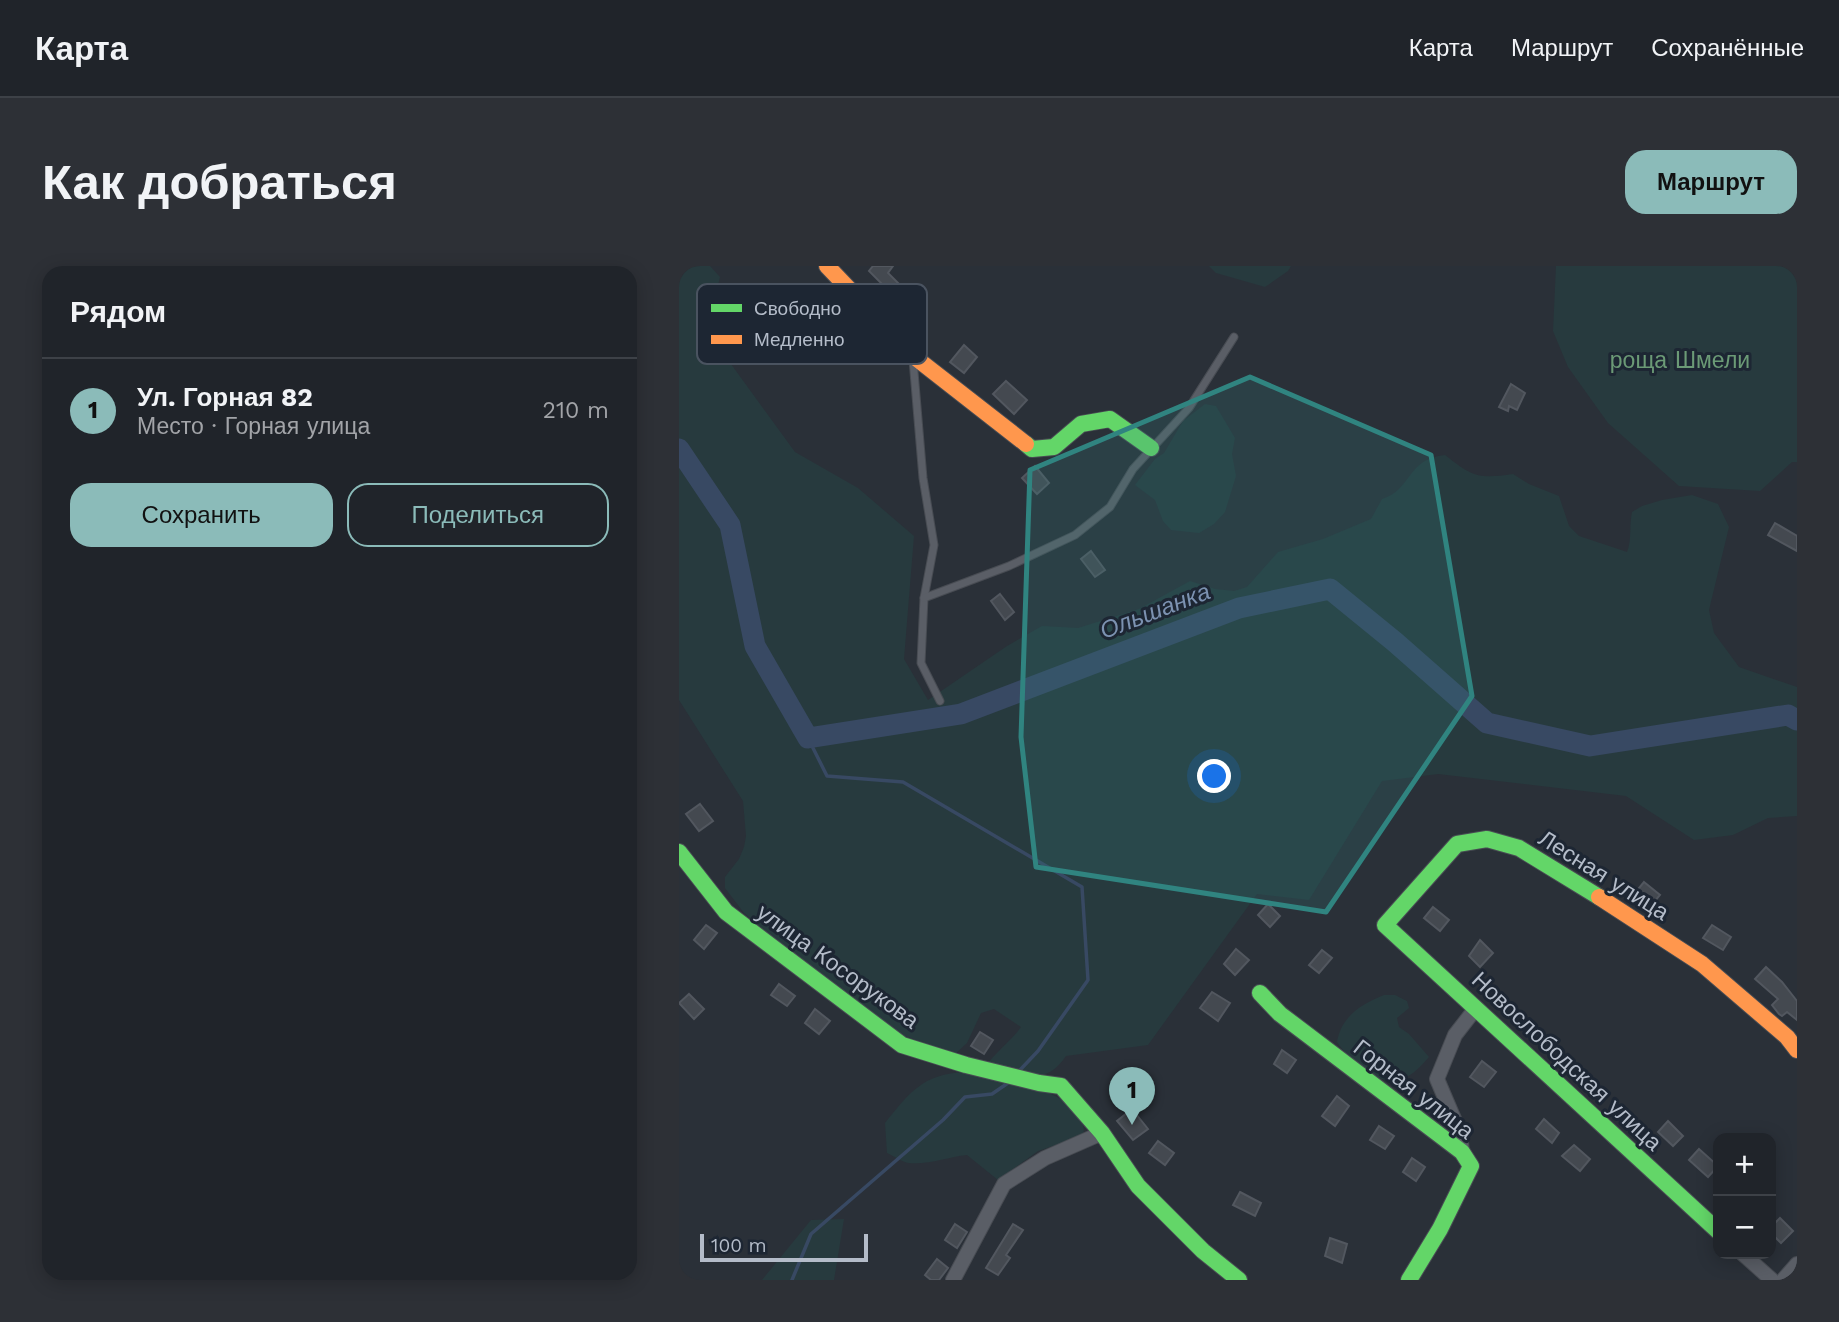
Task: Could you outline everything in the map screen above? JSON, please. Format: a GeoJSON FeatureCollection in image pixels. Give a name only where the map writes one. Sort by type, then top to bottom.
{"type":"FeatureCollection","features":[{"type":"Feature","properties":{"kind":"street"},"geometry":{"type":"LineString","coordinates":[[827,266],[844,284]]}},
{"type":"Feature","properties":{"kind":"street"},"geometry":{"type":"LineString","coordinates":[[923,364],[1032,449],[1054,447],[1081,424],[1110,419],[1151,448]]}},
{"type":"Feature","properties":{"kind":"street","name":"Лесная улица"},"geometry":{"type":"LineString","coordinates":[[1385,925],[1457,844],[1487,839],[1518,848],[1562,873],[1702,964],[1787,1037],[1797,1050]]}},
{"type":"Feature","properties":{"kind":"street","name":"улица Косорукова"},"geometry":{"type":"LineString","coordinates":[[679,852],[726,912],[902,1045],[966,1065],[1061,1086],[1102,1133],[1138,1185],[1203,1251],[1238,1280]]}},
{"type":"Feature","properties":{"kind":"street","name":"Новослободская улица"},"geometry":{"type":"LineString","coordinates":[[1385,925],[1713,1226]]}},
{"type":"Feature","properties":{"kind":"street","name":"Горная улица"},"geometry":{"type":"LineString","coordinates":[[1260,993],[1280,1014],[1462,1152],[1471,1166],[1440,1228],[1409,1280]]}},
{"type":"Feature","properties":{"kind":"street"},"geometry":{"type":"LineString","coordinates":[[1462,1152],[1460,1133],[1437,1079],[1455,1035],[1476,1008]]}},
{"type":"Feature","properties":{"kind":"street"},"geometry":{"type":"LineString","coordinates":[[953,1280],[1004,1184],[1045,1158],[1102,1133]]}},
{"type":"Feature","properties":{"kind":"street"},"geometry":{"type":"LineString","coordinates":[[1749,1259],[1772,1280]]}},
{"type":"Feature","properties":{"kind":"street"},"geometry":{"type":"LineString","coordinates":[[1783,1280],[1797,1265]]}},
{"type":"Feature","properties":{"kind":"lane"},"geometry":{"type":"LineString","coordinates":[[925,598],[1009,566],[1075,535],[1110,507],[1133,469],[1189,408],[1234,337]]}},
{"type":"Feature","properties":{"kind":"lane"},"geometry":{"type":"LineString","coordinates":[[913,364],[923,478],[934,545],[925,598],[921,663],[940,701]]}},
{"type":"Feature","properties":{"kind":"highlighted area"},"geometry":{"type":"Polygon","coordinates":[[[1250,377],[1431,455],[1472,696],[1326,912],[1036,867],[1021,737],[1030,470],[1250,377]]]}},
{"type":"Feature","properties":{"kind":"green space"},"geometry":{"type":"Polygon","coordinates":[[[679,266],[710,266],[720,277],[718,284],[697,284],[697,364],[731,364],[795,452],[858,488],[914,536],[904,659],[928,700],[1007,646],[1042,626],[1078,628],[1139,609],[1190,581],[1215,589],[1234,591],[1247,587],[1278,552],[1323,539],[1371,519],[1382,499],[1399,489],[1416,468],[1423,462],[1445,455],[1476,475],[1513,474],[1529,484],[1559,496],[1569,526],[1579,536],[1627,552],[1632,512],[1642,506],[1692,495],[1718,504],[1729,527],[1709,610],[1714,633],[1739,667],[1797,687],[1797,816],[1768,818],[1733,835],[1694,840],[1626,796],[1438,774],[1382,781],[1309,900],[1257,894],[1148,1045],[1066,1056],[1049,1072],[1031,1076],[989,1062],[1021,1027],[994,1009],[981,1013],[967,1043],[955,1054],[904,1036],[773,938],[744,913],[725,888],[725,877],[739,859],[744,847],[746,836],[743,801],[679,700],[679,266]]]}},
{"type":"Feature","properties":{"kind":"green space"},"geometry":{"type":"Polygon","coordinates":[[[1209,266],[1291,266],[1265,287],[1216,273],[1209,266]]]}},
{"type":"Feature","properties":{"kind":"green space","name":"роща Шмели"},"geometry":{"type":"Polygon","coordinates":[[[1556,266],[1797,266],[1797,462],[1792,462],[1760,491],[1679,486],[1608,423],[1568,367],[1553,331],[1556,266]]]}},
{"type":"Feature","properties":{"kind":"green space"},"geometry":{"type":"Polygon","coordinates":[[[1205,404],[1216,406],[1235,438],[1232,454],[1236,476],[1225,512],[1214,524],[1199,533],[1171,530],[1163,521],[1155,500],[1135,485],[1155,459],[1164,453],[1183,421],[1205,404]]]}},
{"type":"Feature","properties":{"kind":"green space"},"geometry":{"type":"Polygon","coordinates":[[[1384,995],[1395,995],[1407,1001],[1409,1008],[1397,1018],[1399,1027],[1409,1034],[1429,1057],[1410,1075],[1393,1081],[1365,1070],[1337,1042],[1343,1025],[1353,1012],[1384,995]]]}},
{"type":"Feature","properties":{"kind":"green space"},"geometry":{"type":"Polygon","coordinates":[[[965,1072],[1018,1083],[1058,1097],[1073,1108],[1082,1120],[1083,1136],[1038,1151],[998,1180],[967,1155],[916,1163],[906,1162],[887,1153],[885,1123],[902,1102],[919,1087],[938,1076],[965,1072]]]}},
{"type":"Feature","properties":{"kind":"green space"},"geometry":{"type":"Polygon","coordinates":[[[844,1219],[834,1280],[762,1280],[811,1220],[844,1219]]]}},
{"type":"Feature","properties":{"kind":"building"},"geometry":{"type":"Polygon","coordinates":[[[873,266],[893,266],[888,273],[899,284],[882,284],[869,271],[873,266]]]}},
{"type":"Feature","properties":{"kind":"building"},"geometry":{"type":"Polygon","coordinates":[[[964,345],[977,357],[964,373],[950,362],[964,345]]]}},
{"type":"Feature","properties":{"kind":"building"},"geometry":{"type":"Polygon","coordinates":[[[1006,381],[1027,400],[1014,414],[993,394],[1006,381]]]}},
{"type":"Feature","properties":{"kind":"building"},"geometry":{"type":"Polygon","coordinates":[[[1511,384],[1525,393],[1517,410],[1509,406],[1508,411],[1499,407],[1511,384]]]}},
{"type":"Feature","properties":{"kind":"building"},"geometry":{"type":"Polygon","coordinates":[[[1035,466],[1049,483],[1037,494],[1022,478],[1035,466]]]}},
{"type":"Feature","properties":{"kind":"building"},"geometry":{"type":"Polygon","coordinates":[[[1775,523],[1797,536],[1797,551],[1768,535],[1775,523]]]}},
{"type":"Feature","properties":{"kind":"building"},"geometry":{"type":"Polygon","coordinates":[[[1091,551],[1105,570],[1095,577],[1081,559],[1091,551]]]}},
{"type":"Feature","properties":{"kind":"building"},"geometry":{"type":"Polygon","coordinates":[[[1000,594],[1014,612],[1005,620],[991,601],[1000,594]]]}},
{"type":"Feature","properties":{"kind":"building"},"geometry":{"type":"Polygon","coordinates":[[[700,804],[713,821],[699,831],[686,814],[700,804]]]}},
{"type":"Feature","properties":{"kind":"building"},"geometry":{"type":"Polygon","coordinates":[[[1644,882],[1660,895],[1650,907],[1634,894],[1644,882]]]}},
{"type":"Feature","properties":{"kind":"building"},"geometry":{"type":"Polygon","coordinates":[[[1268,904],[1280,916],[1270,927],[1258,915],[1268,904]]]}},
{"type":"Feature","properties":{"kind":"building"},"geometry":{"type":"Polygon","coordinates":[[[1433,907],[1449,920],[1440,931],[1424,918],[1433,907]]]}},
{"type":"Feature","properties":{"kind":"building"},"geometry":{"type":"Polygon","coordinates":[[[706,925],[717,933],[704,949],[694,940],[706,925]]]}},
{"type":"Feature","properties":{"kind":"building"},"geometry":{"type":"Polygon","coordinates":[[[1712,925],[1731,937],[1723,950],[1703,938],[1712,925]]]}},
{"type":"Feature","properties":{"kind":"building"},"geometry":{"type":"Polygon","coordinates":[[[1480,940],[1493,953],[1480,967],[1469,956],[1480,940]]]}},
{"type":"Feature","properties":{"kind":"building"},"geometry":{"type":"Polygon","coordinates":[[[1236,949],[1249,960],[1235,975],[1224,964],[1236,949]]]}},
{"type":"Feature","properties":{"kind":"building"},"geometry":{"type":"Polygon","coordinates":[[[1322,950],[1332,958],[1319,973],[1309,965],[1322,950]]]}},
{"type":"Feature","properties":{"kind":"building"},"geometry":{"type":"Polygon","coordinates":[[[1766,967],[1797,1001],[1797,1020],[1787,1012],[1782,1016],[1779,1014],[1772,1005],[1778,999],[1755,979],[1766,967]]]}},
{"type":"Feature","properties":{"kind":"building"},"geometry":{"type":"Polygon","coordinates":[[[779,984],[795,996],[787,1006],[771,995],[779,984]]]}},
{"type":"Feature","properties":{"kind":"building"},"geometry":{"type":"Polygon","coordinates":[[[1212,992],[1230,1003],[1218,1021],[1200,1008],[1212,992]]]}},
{"type":"Feature","properties":{"kind":"building"},"geometry":{"type":"Polygon","coordinates":[[[689,994],[704,1009],[694,1019],[679,1003],[689,994]]]}},
{"type":"Feature","properties":{"kind":"building"},"geometry":{"type":"Polygon","coordinates":[[[815,1009],[830,1021],[819,1034],[805,1023],[815,1009]]]}},
{"type":"Feature","properties":{"kind":"building"},"geometry":{"type":"Polygon","coordinates":[[[980,1032],[993,1040],[984,1054],[971,1046],[980,1032]]]}},
{"type":"Feature","properties":{"kind":"building"},"geometry":{"type":"Polygon","coordinates":[[[1282,1050],[1296,1060],[1287,1073],[1274,1064],[1282,1050]]]}},
{"type":"Feature","properties":{"kind":"building"},"geometry":{"type":"Polygon","coordinates":[[[1482,1061],[1496,1072],[1484,1087],[1470,1077],[1482,1061]]]}},
{"type":"Feature","properties":{"kind":"building"},"geometry":{"type":"Polygon","coordinates":[[[1337,1096],[1349,1106],[1335,1126],[1322,1116],[1337,1096]]]}},
{"type":"Feature","properties":{"kind":"building"},"geometry":{"type":"Polygon","coordinates":[[[1132,1109],[1148,1129],[1133,1140],[1117,1121],[1132,1109]]]}},
{"type":"Feature","properties":{"kind":"building"},"geometry":{"type":"Polygon","coordinates":[[[1544,1119],[1559,1133],[1552,1143],[1536,1129],[1544,1119]]]}},
{"type":"Feature","properties":{"kind":"building"},"geometry":{"type":"Polygon","coordinates":[[[1668,1121],[1683,1136],[1673,1146],[1658,1132],[1668,1121]]]}},
{"type":"Feature","properties":{"kind":"building"},"geometry":{"type":"Polygon","coordinates":[[[1379,1126],[1394,1136],[1385,1149],[1370,1140],[1379,1126]]]}},
{"type":"Feature","properties":{"kind":"building"},"geometry":{"type":"Polygon","coordinates":[[[1158,1141],[1174,1153],[1165,1165],[1149,1153],[1158,1141]]]}},
{"type":"Feature","properties":{"kind":"building"},"geometry":{"type":"Polygon","coordinates":[[[1574,1145],[1590,1159],[1580,1171],[1562,1156],[1574,1145]]]}},
{"type":"Feature","properties":{"kind":"building"},"geometry":{"type":"Polygon","coordinates":[[[1699,1149],[1713,1162],[1713,1172],[1708,1177],[1689,1160],[1699,1149]]]}},
{"type":"Feature","properties":{"kind":"building"},"geometry":{"type":"Polygon","coordinates":[[[1412,1158],[1425,1167],[1416,1181],[1403,1172],[1412,1158]]]}},
{"type":"Feature","properties":{"kind":"building"},"geometry":{"type":"Polygon","coordinates":[[[1240,1192],[1261,1203],[1255,1216],[1233,1205],[1240,1192]]]}},
{"type":"Feature","properties":{"kind":"building"},"geometry":{"type":"Polygon","coordinates":[[[1780,1218],[1793,1231],[1781,1243],[1776,1238],[1776,1222],[1780,1218]]]}},
{"type":"Feature","properties":{"kind":"building"},"geometry":{"type":"Polygon","coordinates":[[[955,1224],[967,1232],[957,1248],[945,1240],[955,1224]]]}},
{"type":"Feature","properties":{"kind":"building"},"geometry":{"type":"Polygon","coordinates":[[[1013,1224],[1023,1230],[1006,1255],[1010,1258],[998,1275],[986,1268],[1013,1224]]]}},
{"type":"Feature","properties":{"kind":"building"},"geometry":{"type":"Polygon","coordinates":[[[1330,1238],[1347,1244],[1342,1263],[1325,1256],[1330,1238]]]}},
{"type":"Feature","properties":{"kind":"building"},"geometry":{"type":"Polygon","coordinates":[[[937,1259],[948,1268],[939,1280],[931,1280],[925,1275],[937,1259]]]}},
{"type":"Feature","properties":{"kind":"waterway","name":"Ольшанка"},"geometry":{"type":"LineString","coordinates":[[679,449],[730,525],[755,646],[808,738],[961,714],[1239,608],[1330,589],[1487,723],[1590,746],[1788,715],[1797,720]]}},
{"type":"Feature","properties":{"kind":"waterway"},"geometry":{"type":"LineString","coordinates":[[808,738],[827,776],[903,782],[1082,887],[1088,980],[1038,1051],[1020,1070]]}},
{"type":"Feature","properties":{"kind":"waterway"},"geometry":{"type":"LineString","coordinates":[[792,1280],[811,1234],[943,1120],[965,1097],[992,1094],[1008,1083]]}},
{"type":"Feature","properties":{"kind":"traffic: fast"},"geometry":{"type":"LineString","coordinates":[[1026,444],[1032,449],[1054,447],[1081,424],[1110,419],[1151,448]]}},
{"type":"Feature","properties":{"kind":"traffic: fast"},"geometry":{"type":"LineString","coordinates":[[1599,897],[1519,848],[1487,839],[1457,844],[1385,925],[1713,1226]]}},
{"type":"Feature","properties":{"kind":"traffic: fast"},"geometry":{"type":"LineString","coordinates":[[679,852],[726,912],[902,1045],[966,1065],[1061,1086],[1102,1133],[1138,1186],[1203,1251],[1239,1280]]}},
{"type":"Feature","properties":{"kind":"traffic: fast"},"geometry":{"type":"LineString","coordinates":[[1260,993],[1280,1014],[1462,1152],[1471,1166],[1440,1229],[1409,1280]]}},
{"type":"Feature","properties":{"kind":"traffic: slow"},"geometry":{"type":"LineString","coordinates":[[827,266],[844,284]]}},
{"type":"Feature","properties":{"kind":"traffic: slow"},"geometry":{"type":"LineString","coordinates":[[924,364],[1026,444]]}},
{"type":"Feature","properties":{"kind":"traffic: slow"},"geometry":{"type":"LineString","coordinates":[[1599,897],[1702,964],[1787,1037],[1797,1050]]}},
{"type":"Feature","properties":{"kind":"place","name":"Ул. Горная 82"},"geometry":{"type":"Point","coordinates":[1132,1125]}}]}
